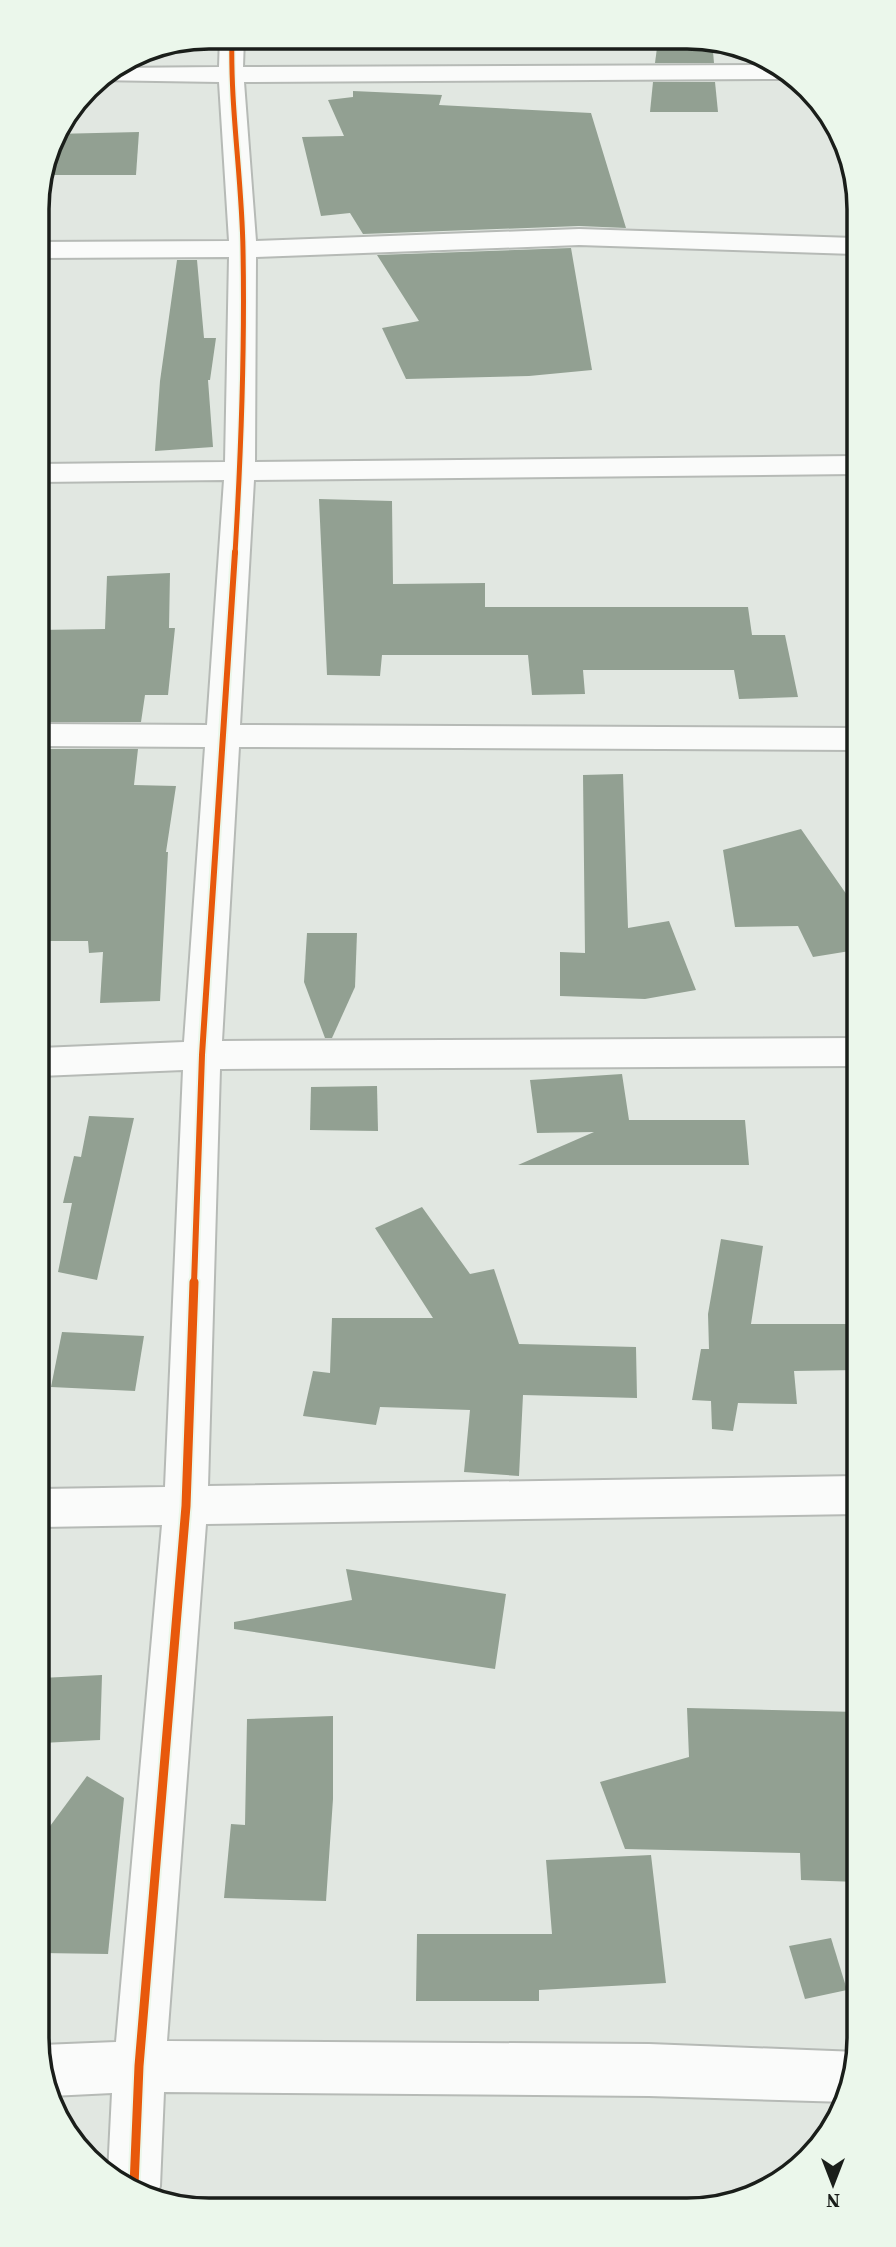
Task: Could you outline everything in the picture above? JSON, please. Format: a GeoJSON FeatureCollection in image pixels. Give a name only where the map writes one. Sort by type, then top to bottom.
{"type":"FeatureCollection","features":[{"type":"Feature","properties":{"kind":"street"},"geometry":{"type":"LineString","coordinates":[[134,2180],[139,2066],[186,1506],[202,1055],[240,469],[243,249],[232,49]]}},
{"type":"Feature","properties":{"kind":"street"},"geometry":{"type":"LineString","coordinates":[[122,75],[770,72]]}},
{"type":"Feature","properties":{"kind":"street"},"geometry":{"type":"LineString","coordinates":[[49,250],[243,249],[579,237],[847,246]]}},
{"type":"Feature","properties":{"kind":"street"},"geometry":{"type":"LineString","coordinates":[[49,473],[847,465]]}},
{"type":"Feature","properties":{"kind":"street"},"geometry":{"type":"LineString","coordinates":[[49,735],[847,739]]}},
{"type":"Feature","properties":{"kind":"street"},"geometry":{"type":"LineString","coordinates":[[49,1062],[202,1055],[847,1052]]}},
{"type":"Feature","properties":{"kind":"street"},"geometry":{"type":"LineString","coordinates":[[49,1508],[847,1494]]}},
{"type":"Feature","properties":{"kind":"street"},"geometry":{"type":"LineString","coordinates":[[52,2071],[139,2066],[649,2070],[843,2076]]}},
{"type":"Feature","properties":{"kind":"building"},"geometry":{"type":"Polygon","coordinates":[[[657,49],[713,51],[714,63],[655,63],[657,49]]]}},
{"type":"Feature","properties":{"kind":"building"},"geometry":{"type":"Polygon","coordinates":[[[653,82],[715,82],[718,112],[650,112],[653,82]]]}},
{"type":"Feature","properties":{"kind":"building"},"geometry":{"type":"Polygon","coordinates":[[[353,91],[442,95],[439,105],[591,113],[626,228],[579,226],[363,234],[350,213],[321,216],[302,137],[344,136],[328,100],[353,97],[353,91]]]}},
{"type":"Feature","properties":{"kind":"building"},"geometry":{"type":"Polygon","coordinates":[[[139,132],[136,175],[52,175],[68,134],[139,132]]]}},
{"type":"Feature","properties":{"kind":"building"},"geometry":{"type":"Polygon","coordinates":[[[571,248],[592,370],[529,376],[406,379],[382,328],[419,321],[377,255],[571,248]]]}},
{"type":"Feature","properties":{"kind":"building"},"geometry":{"type":"Polygon","coordinates":[[[177,260],[197,260],[204,338],[216,338],[208,380],[213,447],[155,451],[160,381],[177,260]]]}},
{"type":"Feature","properties":{"kind":"building"},"geometry":{"type":"Polygon","coordinates":[[[319,499],[392,501],[393,584],[485,583],[485,607],[748,607],[752,635],[785,635],[798,697],[739,699],[734,670],[583,670],[585,694],[532,695],[528,655],[382,655],[380,676],[327,675],[319,499]]]}},
{"type":"Feature","properties":{"kind":"building"},"geometry":{"type":"Polygon","coordinates":[[[170,573],[169,628],[175,628],[168,695],[145,695],[141,722],[49,722],[49,630],[105,629],[107,576],[170,573]]]}},
{"type":"Feature","properties":{"kind":"building"},"geometry":{"type":"Polygon","coordinates":[[[49,749],[138,749],[134,785],[176,786],[166,852],[160,1001],[100,1003],[103,952],[89,953],[88,941],[49,941],[49,749]]]}},
{"type":"Feature","properties":{"kind":"building"},"geometry":{"type":"Polygon","coordinates":[[[623,774],[628,928],[669,921],[696,990],[645,999],[560,996],[560,952],[585,953],[583,775],[623,774]]]}},
{"type":"Feature","properties":{"kind":"building"},"geometry":{"type":"Polygon","coordinates":[[[801,829],[847,895],[847,951],[813,957],[798,926],[735,927],[723,850],[801,829]]]}},
{"type":"Feature","properties":{"kind":"building"},"geometry":{"type":"Polygon","coordinates":[[[307,933],[357,933],[355,987],[332,1038],[325,1038],[304,982],[307,933]]]}},
{"type":"Feature","properties":{"kind":"building"},"geometry":{"type":"Polygon","coordinates":[[[622,1074],[629,1120],[745,1120],[749,1165],[518,1165],[594,1132],[537,1133],[530,1080],[622,1074]]]}},
{"type":"Feature","properties":{"kind":"building"},"geometry":{"type":"Polygon","coordinates":[[[377,1086],[378,1131],[310,1130],[311,1087],[377,1086]]]}},
{"type":"Feature","properties":{"kind":"building"},"geometry":{"type":"Polygon","coordinates":[[[89,1116],[134,1118],[97,1280],[58,1272],[72,1203],[63,1203],[74,1156],[81,1157],[89,1116]]]}},
{"type":"Feature","properties":{"kind":"building"},"geometry":{"type":"Polygon","coordinates":[[[422,1207],[470,1274],[494,1269],[519,1344],[636,1347],[637,1398],[523,1395],[519,1476],[464,1472],[470,1410],[380,1407],[376,1425],[303,1416],[313,1371],[330,1373],[332,1318],[433,1318],[375,1228],[422,1207]]]}},
{"type":"Feature","properties":{"kind":"building"},"geometry":{"type":"Polygon","coordinates":[[[721,1239],[763,1246],[751,1324],[847,1324],[847,1370],[794,1371],[797,1404],[738,1403],[733,1431],[712,1429],[711,1401],[692,1400],[701,1349],[709,1349],[708,1314],[721,1239]]]}},
{"type":"Feature","properties":{"kind":"building"},"geometry":{"type":"Polygon","coordinates":[[[62,1332],[144,1336],[135,1391],[51,1387],[62,1332]]]}},
{"type":"Feature","properties":{"kind":"building"},"geometry":{"type":"Polygon","coordinates":[[[346,1569],[506,1594],[495,1669],[234,1629],[234,1622],[352,1600],[346,1569]]]}},
{"type":"Feature","properties":{"kind":"building"},"geometry":{"type":"Polygon","coordinates":[[[102,1675],[100,1740],[49,1743],[49,1678],[102,1675]]]}},
{"type":"Feature","properties":{"kind":"building"},"geometry":{"type":"Polygon","coordinates":[[[687,1708],[847,1712],[847,1882],[801,1880],[800,1853],[625,1849],[600,1782],[689,1757],[687,1708]]]}},
{"type":"Feature","properties":{"kind":"building"},"geometry":{"type":"Polygon","coordinates":[[[333,1716],[333,1799],[326,1901],[224,1898],[231,1824],[245,1825],[247,1719],[333,1716]]]}},
{"type":"Feature","properties":{"kind":"building"},"geometry":{"type":"Polygon","coordinates":[[[87,1776],[124,1798],[108,1954],[49,1953],[49,1828],[87,1776]]]}},
{"type":"Feature","properties":{"kind":"building"},"geometry":{"type":"Polygon","coordinates":[[[651,1855],[666,1983],[539,1990],[539,2001],[416,2001],[417,1934],[552,1934],[546,1860],[651,1855]]]}},
{"type":"Feature","properties":{"kind":"building"},"geometry":{"type":"Polygon","coordinates":[[[831,1938],[847,1990],[805,1999],[789,1946],[831,1938]]]}},
{"type":"Feature","properties":{"kind":"cycle path"},"geometry":{"type":"LineString","coordinates":[[134,2180],[139,2066],[186,1506],[202,1055],[240,469],[243,249],[231,75],[232,49]]}}]}
